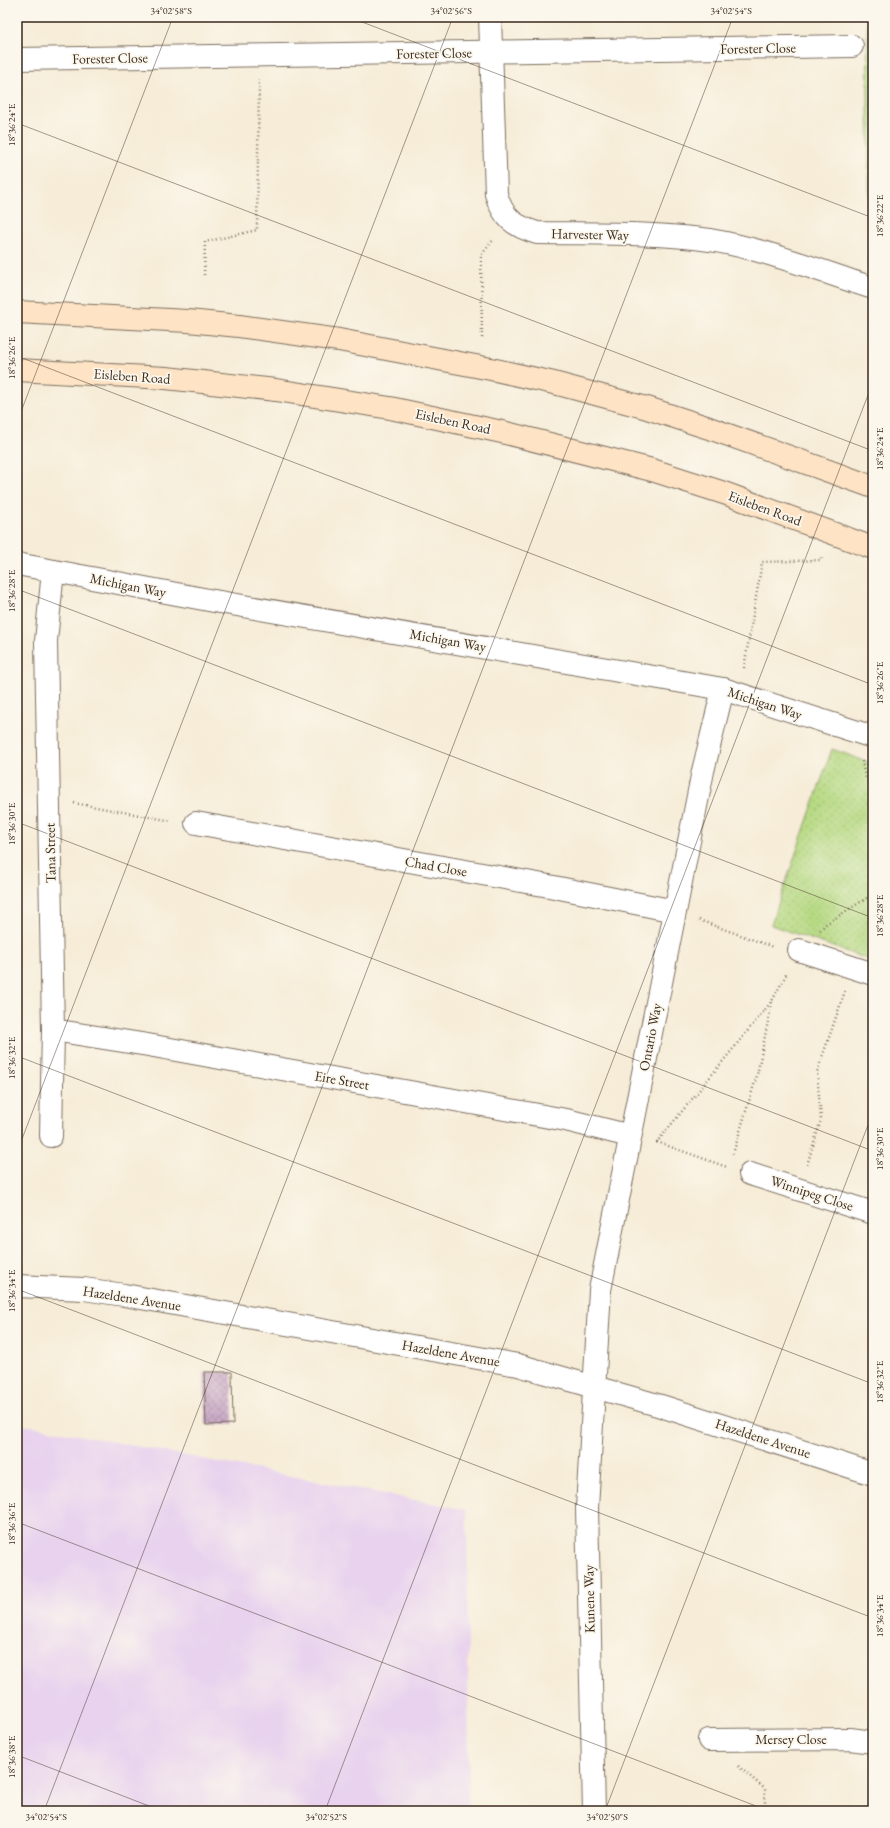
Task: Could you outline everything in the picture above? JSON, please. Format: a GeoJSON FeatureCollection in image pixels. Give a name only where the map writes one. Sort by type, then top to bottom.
{"type":"FeatureCollection","features":[{"type":"Feature","properties":{"kind":"main road"},"geometry":{"type":"LineString","coordinates":[[17,312],[188,321],[239,326],[339,340],[491,368],[648,408],[709,428],[873,487]]}},
{"type":"Feature","properties":{"kind":"main road","name":"Eisleben Road"},"geometry":{"type":"LineString","coordinates":[[17,370],[166,378],[276,390],[390,408],[502,432],[652,470],[724,493],[873,548]]}},
{"type":"Feature","properties":{"kind":"street","name":"Harvester Way"},"geometry":{"type":"LineString","coordinates":[[490,17],[496,194],[499,206],[508,219],[520,228],[537,233],[675,236],[711,241],[760,252],[873,288]]}},
{"type":"Feature","properties":{"kind":"street","name":"Forester Close"},"geometry":{"type":"LineString","coordinates":[[17,59],[852,46]]}},
{"type":"Feature","properties":{"kind":"street","name":"Michigan Way"},"geometry":{"type":"LineString","coordinates":[[17,564],[214,601],[730,691],[866,735]]}},
{"type":"Feature","properties":{"kind":"street","name":"Tana Street"},"geometry":{"type":"LineString","coordinates":[[51,1136],[53,1030],[46,641],[53,571]]}},
{"type":"Feature","properties":{"kind":"street","name":"Ontario Way"},"geometry":{"type":"LineString","coordinates":[[593,1387],[600,1290],[630,1136],[702,771],[730,691]]}},
{"type":"Feature","properties":{"kind":"street","name":"Chad Close"},"geometry":{"type":"LineString","coordinates":[[196,824],[549,886],[675,911]]}},
{"type":"Feature","properties":{"kind":"street"},"geometry":{"type":"LineString","coordinates":[[799,950],[863,971]]}},
{"type":"Feature","properties":{"kind":"street","name":"Eire Street"},"geometry":{"type":"LineString","coordinates":[[53,1030],[148,1045],[566,1120],[630,1136]]}},
{"type":"Feature","properties":{"kind":"street","name":"Winnipeg Close"},"geometry":{"type":"LineString","coordinates":[[750,1174],[873,1213]]}},
{"type":"Feature","properties":{"kind":"street","name":"Hazeldene Avenue"},"geometry":{"type":"LineString","coordinates":[[17,1286],[84,1289],[124,1295],[518,1365],[661,1406],[873,1474]]}},
{"type":"Feature","properties":{"kind":"street","name":"Kunene Way"},"geometry":{"type":"LineString","coordinates":[[593,1387],[587,1508],[594,1811]]}},
{"type":"Feature","properties":{"kind":"street","name":"Mersey Close"},"geometry":{"type":"LineString","coordinates":[[709,1740],[850,1739],[873,1742]]}},
{"type":"Feature","properties":{"kind":"path"},"geometry":{"type":"LineString","coordinates":[[204,275],[205,242],[257,230],[259,55]]}},
{"type":"Feature","properties":{"kind":"path"},"geometry":{"type":"LineString","coordinates":[[482,338],[481,256],[508,219]]}},
{"type":"Feature","properties":{"kind":"path"},"geometry":{"type":"LineString","coordinates":[[730,691],[742,679],[762,562],[821,560],[830,533]]}},
{"type":"Feature","properties":{"kind":"path"},"geometry":{"type":"LineString","coordinates":[[866,735],[864,772],[873,795]]}},
{"type":"Feature","properties":{"kind":"path"},"geometry":{"type":"LineString","coordinates":[[49,798],[167,821],[196,824]]}},
{"type":"Feature","properties":{"kind":"path"},"geometry":{"type":"LineString","coordinates":[[657,1142],[772,1001],[799,950],[826,924],[873,894]]}},
{"type":"Feature","properties":{"kind":"path"},"geometry":{"type":"LineString","coordinates":[[675,911],[780,949],[799,950]]}},
{"type":"Feature","properties":{"kind":"path"},"geometry":{"type":"LineString","coordinates":[[799,1189],[821,1120],[817,1072],[863,971]]}},
{"type":"Feature","properties":{"kind":"path"},"geometry":{"type":"LineString","coordinates":[[729,1168],[757,1075],[772,1001]]}},
{"type":"Feature","properties":{"kind":"path"},"geometry":{"type":"LineString","coordinates":[[630,1136],[657,1142],[750,1174]]}},
{"type":"Feature","properties":{"kind":"path"},"geometry":{"type":"LineString","coordinates":[[709,1740],[765,1789],[765,1811]]}},
{"type":"Feature","properties":{"kind":"shaded area"},"geometry":{"type":"Polygon","coordinates":[[[17,1425],[31,1426],[467,1510],[469,1811],[17,1811],[17,1425]]]}},
{"type":"Feature","properties":{"kind":"green space"},"geometry":{"type":"Polygon","coordinates":[[[867,17],[873,17],[873,267],[870,266],[867,17]]]}},
{"type":"Feature","properties":{"kind":"green space"},"geometry":{"type":"Polygon","coordinates":[[[832,749],[873,764],[873,961],[771,925],[832,749]]]}},
{"type":"Feature","properties":{"kind":"building"},"geometry":{"type":"Polygon","coordinates":[[[204,1372],[232,1372],[233,1424],[206,1425],[204,1372]]]}}]}
